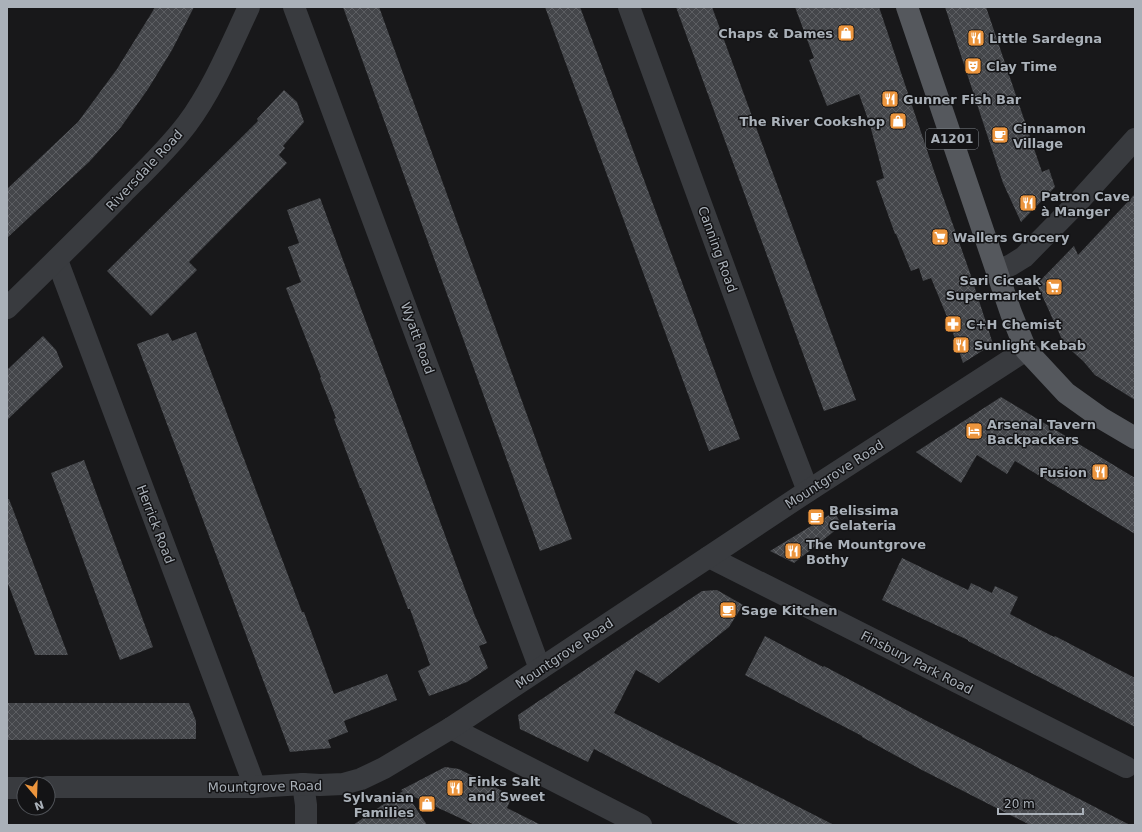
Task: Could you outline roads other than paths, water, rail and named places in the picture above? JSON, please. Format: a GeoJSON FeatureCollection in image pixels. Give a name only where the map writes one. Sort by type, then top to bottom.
{"type":"FeatureCollection","features":[{"type":"Feature","properties":{"kind":"main road","name":"A1201"},"geometry":{"type":"LineString","coordinates":[[908,7],[996,271],[1011,314],[1026,350],[1066,393],[1101,418],[1135,438]]}},
{"type":"Feature","properties":{"kind":"street","name":"Riversdale Road"},"geometry":{"type":"LineString","coordinates":[[7,308],[57,260],[168,146],[187,124],[205,97],[218,73],[249,7]]}},
{"type":"Feature","properties":{"kind":"street","name":"Wyatt Road"},"geometry":{"type":"LineString","coordinates":[[294,7],[540,669]]}},
{"type":"Feature","properties":{"kind":"street","name":"Canning Road"},"geometry":{"type":"LineString","coordinates":[[629,7],[763,374],[808,491]]}},
{"type":"Feature","properties":{"kind":"street"},"geometry":{"type":"LineString","coordinates":[[996,271],[1011,265],[1024,257],[1079,201],[1135,139]]}},
{"type":"Feature","properties":{"kind":"street","name":"Herrick Road"},"geometry":{"type":"LineString","coordinates":[[57,260],[255,787]]}},
{"type":"Feature","properties":{"kind":"street","name":"Mountgrove Road"},"geometry":{"type":"LineString","coordinates":[[56,787],[255,787],[303,784],[343,784],[361,779],[384,768],[451,728],[808,491],[1026,350]]}},
{"type":"Feature","properties":{"kind":"street","name":"Finsbury Park Road"},"geometry":{"type":"LineString","coordinates":[[709,557],[1126,767]]}},
{"type":"Feature","properties":{"kind":"street"},"geometry":{"type":"LineString","coordinates":[[451,728],[641,825]]}},
{"type":"Feature","properties":{"kind":"street"},"geometry":{"type":"LineString","coordinates":[[303,784],[306,805],[306,825]]}},
{"type":"Feature","properties":{"kind":"place","name":"Chaps & Dames"},"geometry":{"type":"Point","coordinates":[846,33]}},
{"type":"Feature","properties":{"kind":"place","name":"Little Sardegna"},"geometry":{"type":"Point","coordinates":[976,38]}},
{"type":"Feature","properties":{"kind":"place","name":"Clay Time"},"geometry":{"type":"Point","coordinates":[973,66]}},
{"type":"Feature","properties":{"kind":"place","name":"Gunner Fish Bar"},"geometry":{"type":"Point","coordinates":[890,99]}},
{"type":"Feature","properties":{"kind":"place","name":"The River Cookshop"},"geometry":{"type":"Point","coordinates":[898,121]}},
{"type":"Feature","properties":{"kind":"place","name":"Cinnamon Village"},"geometry":{"type":"Point","coordinates":[1000,135]}},
{"type":"Feature","properties":{"kind":"place","name":"Patron Cave à Manger"},"geometry":{"type":"Point","coordinates":[1028,203]}},
{"type":"Feature","properties":{"kind":"place","name":"Wallers Grocery"},"geometry":{"type":"Point","coordinates":[940,237]}},
{"type":"Feature","properties":{"kind":"place","name":"Sari Ciceak Supermarket"},"geometry":{"type":"Point","coordinates":[1054,287]}},
{"type":"Feature","properties":{"kind":"place","name":"C+H Chemist"},"geometry":{"type":"Point","coordinates":[953,324]}},
{"type":"Feature","properties":{"kind":"place","name":"Sunlight Kebab"},"geometry":{"type":"Point","coordinates":[961,345]}},
{"type":"Feature","properties":{"kind":"place","name":"Arsenal Tavern Backpackers"},"geometry":{"type":"Point","coordinates":[974,431]}},
{"type":"Feature","properties":{"kind":"place","name":"Fusion"},"geometry":{"type":"Point","coordinates":[1100,472]}},
{"type":"Feature","properties":{"kind":"place","name":"Belissima Gelateria"},"geometry":{"type":"Point","coordinates":[816,517]}},
{"type":"Feature","properties":{"kind":"place","name":"The Mountgrove Bothy"},"geometry":{"type":"Point","coordinates":[793,551]}},
{"type":"Feature","properties":{"kind":"place","name":"Sage Kitchen"},"geometry":{"type":"Point","coordinates":[728,610]}},
{"type":"Feature","properties":{"kind":"place","name":"Finks Salt and Sweet"},"geometry":{"type":"Point","coordinates":[455,788]}},
{"type":"Feature","properties":{"kind":"place","name":"Sylvanian Families"},"geometry":{"type":"Point","coordinates":[427,804]}}]}
